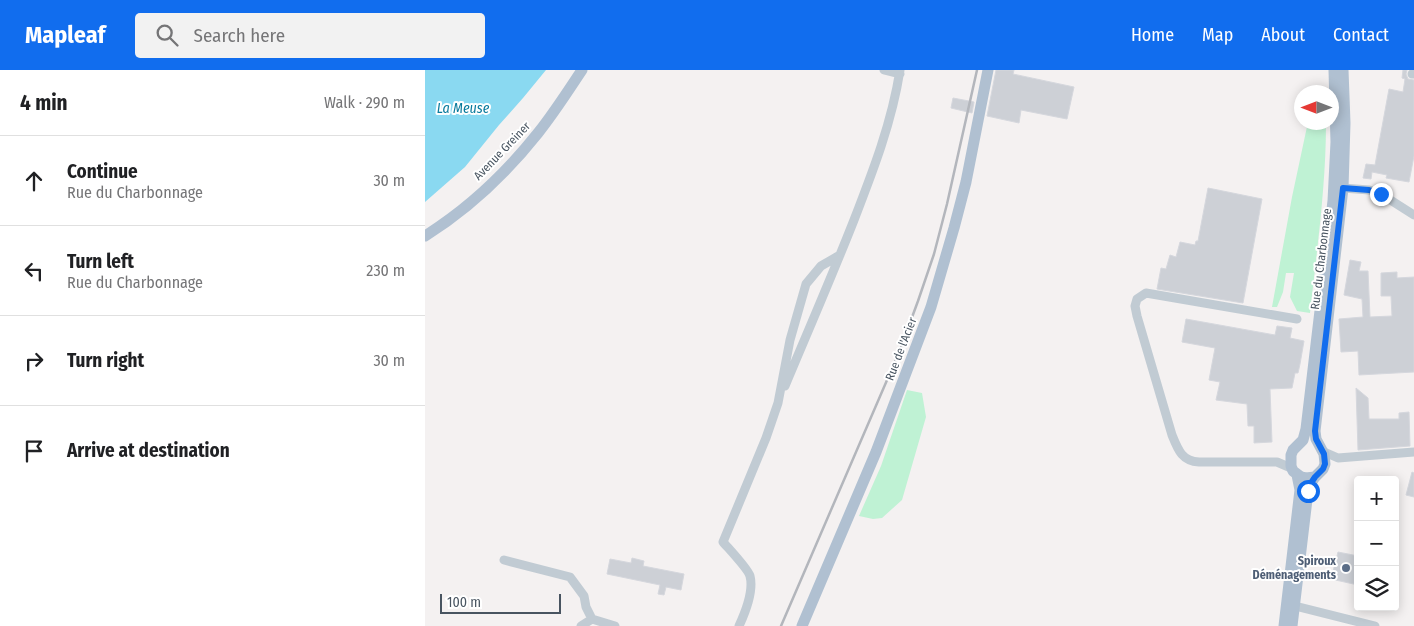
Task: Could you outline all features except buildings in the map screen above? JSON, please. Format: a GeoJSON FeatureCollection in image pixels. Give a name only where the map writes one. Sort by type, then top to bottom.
{"type":"FeatureCollection","features":[{"type":"Feature","properties":{"kind":"main road","name":"Avenue Greiner"},"geometry":{"type":"LineString","coordinates":[[425,236],[475,198],[517,158],[546,124],[582,70]]}},
{"type":"Feature","properties":{"kind":"main road","name":"Rue de l'Acier"},"geometry":{"type":"LineString","coordinates":[[802,626],[876,452],[931,307],[955,228],[988,70]]}},
{"type":"Feature","properties":{"kind":"main road","name":"Rue du Charbonnage"},"geometry":{"type":"LineString","coordinates":[[1284,626],[1300,490],[1290,460],[1295,449],[1303,440],[1306,429],[1333,201],[1336,122],[1334,70]]}},
{"type":"Feature","properties":{"kind":"main road","name":"Rue du Charbonnage"},"geometry":{"type":"LineString","coordinates":[[1324,467],[1325,459],[1316,439],[1315,431],[1343,188],[1345,123],[1343,70]]}},
{"type":"Feature","properties":{"kind":"main road"},"geometry":{"type":"LineString","coordinates":[[1295,449],[1308,443],[1314,444],[1322,450]]}},
{"type":"Feature","properties":{"kind":"main road"},"geometry":{"type":"LineString","coordinates":[[1293,626],[1308,491],[1315,477],[1320,474],[1324,467]]}},
{"type":"Feature","properties":{"kind":"main road"},"geometry":{"type":"LineString","coordinates":[[1294,471],[1306,478],[1315,477]]}},
{"type":"Feature","properties":{"kind":"street"},"geometry":{"type":"LineString","coordinates":[[739,626],[747,608],[750,576],[723,542],[877,163],[900,72],[883,70]]}},
{"type":"Feature","properties":{"kind":"street"},"geometry":{"type":"LineString","coordinates":[[1343,188],[1369,190],[1381,194],[1414,214]]}},
{"type":"Feature","properties":{"kind":"street"},"geometry":{"type":"LineString","coordinates":[[778,403],[790,340],[806,284],[821,266],[840,255]]}},
{"type":"Feature","properties":{"kind":"street"},"geometry":{"type":"LineString","coordinates":[[1294,471],[1277,462],[1191,462],[1184,457],[1172,435],[1135,306],[1137,299],[1145,293],[1297,319]]}},
{"type":"Feature","properties":{"kind":"street"},"geometry":{"type":"LineString","coordinates":[[1277,462],[1295,449]]}},
{"type":"Feature","properties":{"kind":"street"},"geometry":{"type":"LineString","coordinates":[[1322,450],[1338,458]]}},
{"type":"Feature","properties":{"kind":"street"},"geometry":{"type":"LineString","coordinates":[[1324,467],[1338,458],[1414,452]]}},
{"type":"Feature","properties":{"kind":"street"},"geometry":{"type":"LineString","coordinates":[[504,560],[570,577],[584,596],[586,607],[592,619],[615,626]]}},
{"type":"Feature","properties":{"kind":"street"},"geometry":{"type":"LineString","coordinates":[[1295,606],[1375,626]]}},
{"type":"Feature","properties":{"kind":"street"},"geometry":{"type":"LineString","coordinates":[[581,626],[592,619]]}},
{"type":"Feature","properties":{"kind":"green space"},"geometry":{"type":"Polygon","coordinates":[[[1306,130],[1326,130],[1323,194],[1310,313],[1297,311],[1290,297],[1294,273],[1286,273],[1283,292],[1277,307],[1272,307],[1306,130]]]}},
{"type":"Feature","properties":{"kind":"green space"},"geometry":{"type":"Polygon","coordinates":[[[907,390],[922,393],[926,417],[902,500],[882,518],[873,519],[859,516],[881,466],[907,390]]]}},
{"type":"Feature","properties":{"kind":"water","name":"La Meuse"},"geometry":{"type":"Polygon","coordinates":[[[425,70],[546,70],[465,167],[425,202],[425,70]]]}},
{"type":"Feature","properties":{"kind":"railway"},"geometry":{"type":"LineString","coordinates":[[781,626],[900,350],[918,301],[934,254],[947,204],[977,70]]}},
{"type":"Feature","properties":{"kind":"place","name":"Spiroux Déménagements"},"geometry":{"type":"Point","coordinates":[1346,568]}},
{"type":"Feature","properties":{"kind":"route"},"geometry":{"type":"LineString","coordinates":[[1308,491],[1311,483],[1320,474],[1325,464],[1324,454],[1316,439],[1315,431],[1343,188],[1369,190],[1381,194]]}}]}
